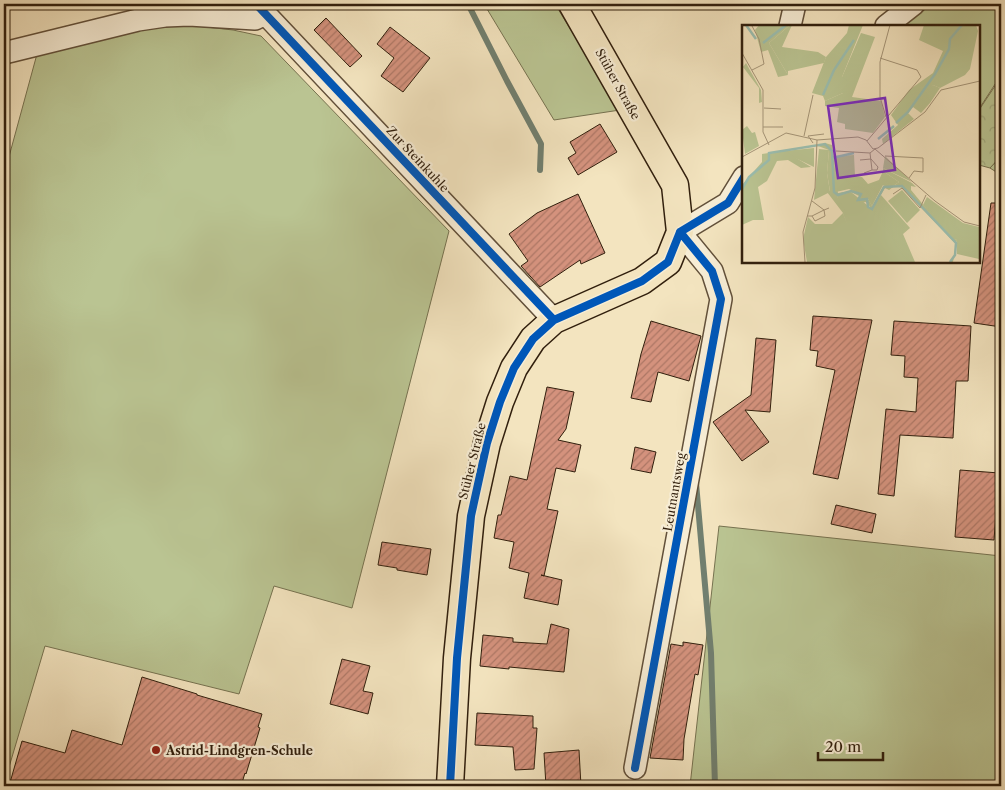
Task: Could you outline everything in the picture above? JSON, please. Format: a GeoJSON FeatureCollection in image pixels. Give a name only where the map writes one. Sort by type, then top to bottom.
{"type":"FeatureCollection","features":[{"type":"Feature","properties":{"kind":"main road","name":"Stüher Straße"},"geometry":{"type":"LineString","coordinates":[[450,786],[457,658],[471,516],[487,443],[500,402],[514,368],[533,339],[554,320],[642,281],[668,262],[680,232],[675,185],[572,4]]}},
{"type":"Feature","properties":{"kind":"street"},"geometry":{"type":"LineString","coordinates":[[790,25],[795,4]]}},
{"type":"Feature","properties":{"kind":"street"},"geometry":{"type":"LineString","coordinates":[[887,25],[914,4]]}},
{"type":"Feature","properties":{"kind":"street","name":"Zur Steinkuhle"},"geometry":{"type":"LineString","coordinates":[[4,53],[138,20],[189,15],[255,19],[260,9],[554,320]]}},
{"type":"Feature","properties":{"kind":"street"},"geometry":{"type":"LineString","coordinates":[[680,232],[728,203],[742,180]]}},
{"type":"Feature","properties":{"kind":"street","name":"Leutnantsweg"},"geometry":{"type":"LineString","coordinates":[[635,768],[721,299],[712,271],[680,232]]}},
{"type":"Feature","properties":{"kind":"green space"},"geometry":{"type":"Polygon","coordinates":[[[484,4],[555,4],[620,110],[554,120],[484,4]]]}},
{"type":"Feature","properties":{"kind":"green space"},"geometry":{"type":"Polygon","coordinates":[[[932,4],[1001,4],[1001,75],[980,107],[980,25],[904,25],[932,4]]]}},
{"type":"Feature","properties":{"kind":"green space"},"geometry":{"type":"Polygon","coordinates":[[[188,25],[233,30],[261,36],[449,231],[352,608],[274,586],[239,694],[45,646],[4,784],[4,175],[37,54],[140,28],[188,25]]]}},
{"type":"Feature","properties":{"kind":"green space"},"geometry":{"type":"Polygon","coordinates":[[[1001,77],[1001,156],[990,168],[980,165],[980,108],[1001,77]]]}},
{"type":"Feature","properties":{"kind":"green space"},"geometry":{"type":"Polygon","coordinates":[[[1001,156],[1001,175],[990,168],[1001,156]]]}},
{"type":"Feature","properties":{"kind":"green space"},"geometry":{"type":"Polygon","coordinates":[[[719,526],[1001,556],[1001,786],[690,786],[719,526]]]}},
{"type":"Feature","properties":{"kind":"building"},"geometry":{"type":"Polygon","coordinates":[[[326,18],[362,56],[350,67],[314,30],[326,18]]]}},
{"type":"Feature","properties":{"kind":"building"},"geometry":{"type":"Polygon","coordinates":[[[390,27],[430,58],[403,92],[381,76],[394,58],[377,44],[390,27]]]}},
{"type":"Feature","properties":{"kind":"building"},"geometry":{"type":"Polygon","coordinates":[[[600,124],[617,152],[578,175],[568,158],[576,153],[570,142],[600,124]]]}},
{"type":"Feature","properties":{"kind":"building"},"geometry":{"type":"Polygon","coordinates":[[[578,194],[605,253],[581,264],[580,260],[540,287],[521,266],[528,261],[509,234],[537,213],[578,194]]]}},
{"type":"Feature","properties":{"kind":"building"},"geometry":{"type":"Polygon","coordinates":[[[991,203],[1001,203],[1001,327],[974,323],[991,203]]]}},
{"type":"Feature","properties":{"kind":"building"},"geometry":{"type":"Polygon","coordinates":[[[813,316],[872,320],[838,479],[813,474],[835,370],[816,366],[818,351],[810,350],[813,316]]]}},
{"type":"Feature","properties":{"kind":"building"},"geometry":{"type":"Polygon","coordinates":[[[651,321],[701,336],[689,381],[658,372],[651,402],[631,398],[651,321]]]}},
{"type":"Feature","properties":{"kind":"building"},"geometry":{"type":"Polygon","coordinates":[[[894,321],[971,326],[968,381],[956,381],[953,438],[900,435],[894,496],[878,494],[886,409],[916,412],[918,378],[904,377],[905,356],[891,355],[894,321]]]}},
{"type":"Feature","properties":{"kind":"building"},"geometry":{"type":"Polygon","coordinates":[[[756,338],[776,340],[770,412],[745,410],[769,442],[742,461],[713,422],[751,395],[756,338]]]}},
{"type":"Feature","properties":{"kind":"building"},"geometry":{"type":"Polygon","coordinates":[[[547,387],[574,392],[566,429],[558,440],[581,445],[575,472],[556,468],[547,509],[558,511],[544,576],[562,580],[558,605],[524,598],[529,573],[509,568],[514,542],[494,538],[498,515],[501,515],[510,476],[527,480],[547,387]]]}},
{"type":"Feature","properties":{"kind":"building"},"geometry":{"type":"Polygon","coordinates":[[[635,447],[656,452],[651,473],[631,469],[635,447]]]}},
{"type":"Feature","properties":{"kind":"building"},"geometry":{"type":"Polygon","coordinates":[[[960,470],[999,473],[994,540],[955,537],[960,470]]]}},
{"type":"Feature","properties":{"kind":"building"},"geometry":{"type":"Polygon","coordinates":[[[836,505],[876,514],[872,533],[831,524],[836,505]]]}},
{"type":"Feature","properties":{"kind":"building"},"geometry":{"type":"Polygon","coordinates":[[[382,542],[431,549],[427,575],[378,565],[382,542]]]}},
{"type":"Feature","properties":{"kind":"building"},"geometry":{"type":"Polygon","coordinates":[[[551,624],[569,629],[564,672],[480,666],[483,635],[513,638],[513,642],[547,644],[551,624]]]}},
{"type":"Feature","properties":{"kind":"building"},"geometry":{"type":"Polygon","coordinates":[[[683,642],[703,645],[698,675],[695,674],[684,739],[683,760],[650,758],[671,644],[683,646],[683,642]]]}},
{"type":"Feature","properties":{"kind":"building"},"geometry":{"type":"Polygon","coordinates":[[[342,659],[370,666],[363,691],[373,693],[368,714],[330,704],[342,659]]]}},
{"type":"Feature","properties":{"kind":"building"},"geometry":{"type":"Polygon","coordinates":[[[142,677],[262,714],[258,727],[260,728],[241,786],[9,786],[22,741],[65,753],[72,730],[122,745],[142,677]]]}},
{"type":"Feature","properties":{"kind":"building"},"geometry":{"type":"Polygon","coordinates":[[[477,713],[533,716],[533,728],[537,728],[534,769],[515,770],[513,747],[475,745],[477,713]]]}},
{"type":"Feature","properties":{"kind":"building"},"geometry":{"type":"Polygon","coordinates":[[[579,750],[581,786],[546,786],[544,753],[579,750]]]}},
{"type":"Feature","properties":{"kind":"waterway"},"geometry":{"type":"LineString","coordinates":[[468,4],[541,144],[540,170]]}},
{"type":"Feature","properties":{"kind":"waterway"},"geometry":{"type":"LineString","coordinates":[[696,483],[711,653],[715,786]]}},
{"type":"Feature","properties":{"kind":"cycle path"},"geometry":{"type":"LineString","coordinates":[[256,4],[554,320]]}},
{"type":"Feature","properties":{"kind":"cycle path"},"geometry":{"type":"LineString","coordinates":[[680,232],[728,203],[742,180]]}},
{"type":"Feature","properties":{"kind":"cycle path"},"geometry":{"type":"LineString","coordinates":[[635,768],[721,299],[712,271],[680,232]]}},
{"type":"Feature","properties":{"kind":"cycle path"},"geometry":{"type":"LineString","coordinates":[[450,786],[457,658],[471,516],[487,443],[500,402],[514,368],[533,339],[554,320],[642,281],[668,262],[680,232]]}},
{"type":"Feature","properties":{"kind":"place","name":"Astrid-Lindgren-Schule"},"geometry":{"type":"Point","coordinates":[156,750]}}]}
